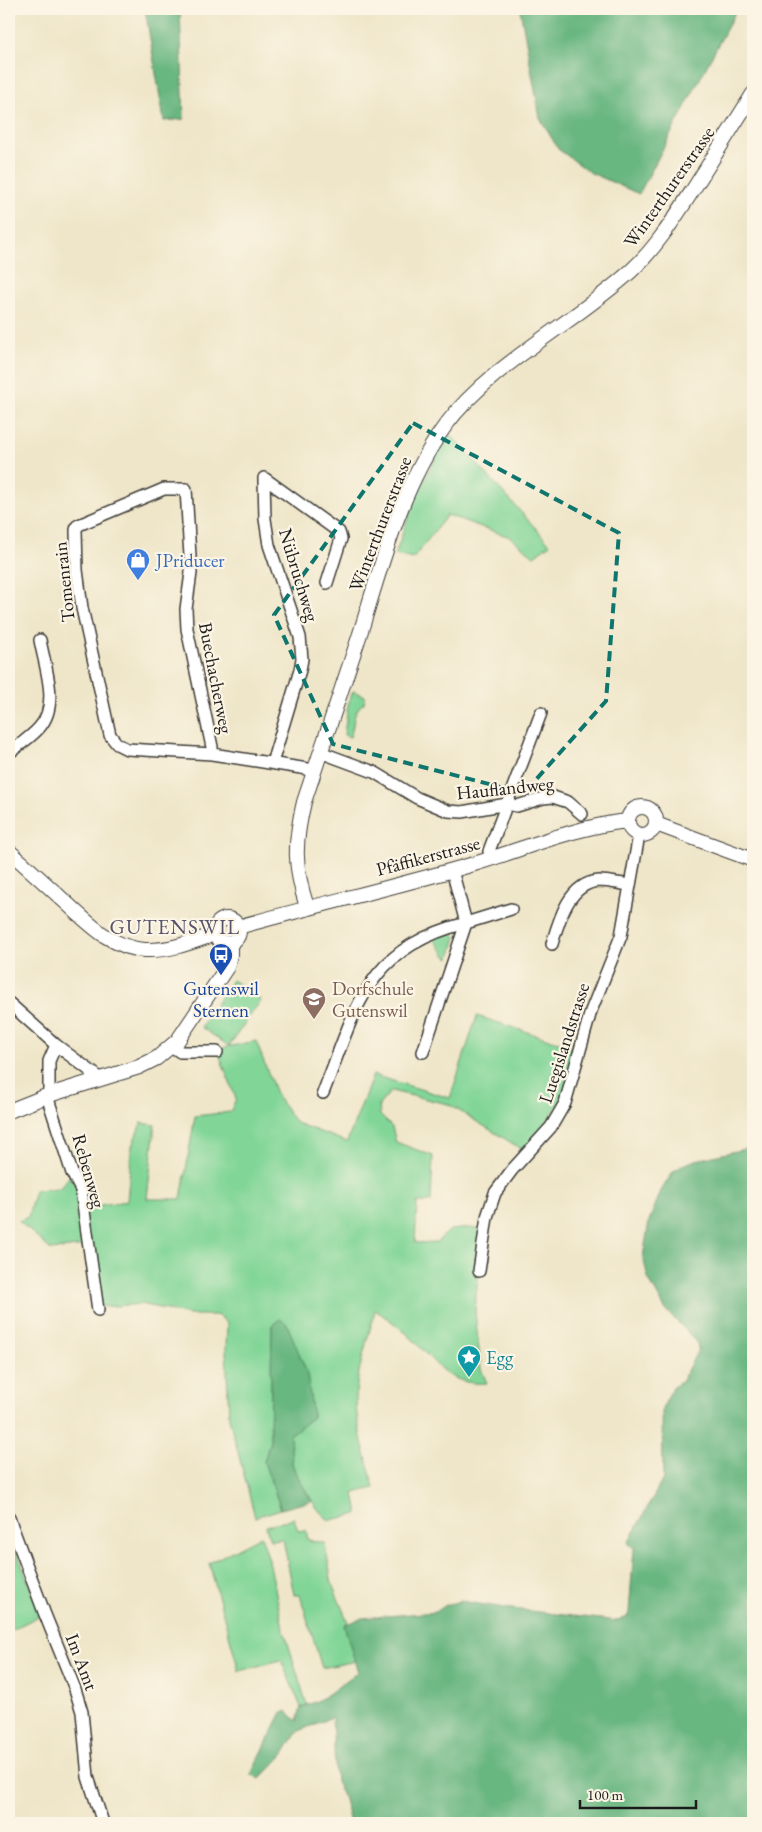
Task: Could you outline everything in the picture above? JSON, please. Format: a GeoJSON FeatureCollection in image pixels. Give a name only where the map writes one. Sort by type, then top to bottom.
{"type":"FeatureCollection","features":[{"type":"Feature","properties":{"kind":"main road","name":"Winterthurerstrasse"},"geometry":{"type":"LineString","coordinates":[[307,907],[297,867],[296,840],[304,802],[379,573],[421,464],[436,439],[457,412],[486,384],[602,296],[640,263],[676,216],[753,94]]}},
{"type":"Feature","properties":{"kind":"main road","name":"Pfäffikerstrasse"},"geometry":{"type":"LineString","coordinates":[[238,927],[307,907],[452,870],[578,830],[627,821],[632,811],[642,807],[653,813],[656,824],[753,860]]}},
{"type":"Feature","properties":{"kind":"main road"},"geometry":{"type":"LineString","coordinates":[[627,821],[628,827],[639,835],[650,833],[656,824]]}},
{"type":"Feature","properties":{"kind":"main road"},"geometry":{"type":"LineString","coordinates":[[9,851],[93,927],[112,941],[124,946],[143,950],[159,950],[184,945],[215,934]]}},
{"type":"Feature","properties":{"kind":"main road"},"geometry":{"type":"LineString","coordinates":[[223,919],[232,920],[238,927],[237,937],[230,942],[219,940],[215,934],[216,925],[223,919]]}},
{"type":"Feature","properties":{"kind":"main road"},"geometry":{"type":"LineString","coordinates":[[9,1111],[49,1092],[95,1075],[149,1063],[172,1046],[186,1029],[227,967],[230,955],[230,942]]}},
{"type":"Feature","properties":{"kind":"street","name":"Nübruchweg"},"geometry":{"type":"LineString","coordinates":[[272,763],[300,670],[302,648],[269,545],[265,519],[264,478],[338,532],[341,539],[327,583]]}},
{"type":"Feature","properties":{"kind":"street","name":"Tomenrain"},"geometry":{"type":"LineString","coordinates":[[186,489],[164,489],[77,526],[77,570],[82,608],[110,735],[118,745],[126,749],[212,754]]}},
{"type":"Feature","properties":{"kind":"street","name":"Buechacherweg"},"geometry":{"type":"LineString","coordinates":[[186,489],[191,573],[186,609],[187,629],[212,754]]}},
{"type":"Feature","properties":{"kind":"street"},"geometry":{"type":"LineString","coordinates":[[9,753],[38,730],[50,708],[50,695],[40,640]]}},
{"type":"Feature","properties":{"kind":"street"},"geometry":{"type":"LineString","coordinates":[[490,859],[489,851],[541,713]]}},
{"type":"Feature","properties":{"kind":"street","name":"Hauflandweg"},"geometry":{"type":"LineString","coordinates":[[320,752],[374,772],[417,798],[448,811],[462,812],[507,804],[517,806],[553,797],[568,802],[582,814]]}},
{"type":"Feature","properties":{"kind":"street"},"geometry":{"type":"LineString","coordinates":[[212,754],[314,770]]}},
{"type":"Feature","properties":{"kind":"street","name":"Luegislandstrasse"},"geometry":{"type":"LineString","coordinates":[[479,1271],[487,1217],[495,1193],[512,1170],[551,1127],[565,1103],[585,1030],[622,936],[639,835]]}},
{"type":"Feature","properties":{"kind":"street"},"geometry":{"type":"LineString","coordinates":[[423,1052],[466,922],[452,870]]}},
{"type":"Feature","properties":{"kind":"street"},"geometry":{"type":"LineString","coordinates":[[552,944],[562,915],[578,889],[597,881],[630,885]]}},
{"type":"Feature","properties":{"kind":"street"},"geometry":{"type":"LineString","coordinates":[[323,1093],[358,1003],[376,975],[400,951],[436,932],[511,909]]}},
{"type":"Feature","properties":{"kind":"street"},"geometry":{"type":"LineString","coordinates":[[9,1003],[56,1045],[95,1075]]}},
{"type":"Feature","properties":{"kind":"street","name":"Rebenweg"},"geometry":{"type":"LineString","coordinates":[[56,1045],[49,1061],[49,1102],[59,1129],[65,1154],[81,1190],[98,1310]]}},
{"type":"Feature","properties":{"kind":"street"},"geometry":{"type":"LineString","coordinates":[[172,1046],[180,1052],[217,1052]]}},
{"type":"Feature","properties":{"kind":"street","name":"Im Amt"},"geometry":{"type":"LineString","coordinates":[[9,1518],[45,1616],[75,1689],[82,1712],[88,1777],[103,1823]]}},
{"type":"Feature","properties":{"kind":"highlighted area"},"geometry":{"type":"Polygon","coordinates":[[[413,423],[619,533],[606,701],[524,793],[333,744],[274,615],[413,423]]]}},
{"type":"Feature","properties":{"kind":"green space"},"geometry":{"type":"Polygon","coordinates":[[[145,9],[180,9],[184,119],[164,121],[145,9]]]}},
{"type":"Feature","properties":{"kind":"green space"},"geometry":{"type":"Polygon","coordinates":[[[520,9],[737,9],[639,194],[591,173],[558,149],[540,118],[520,9]]]}},
{"type":"Feature","properties":{"kind":"green space"},"geometry":{"type":"Polygon","coordinates":[[[450,434],[550,544],[534,556],[510,537],[447,515],[413,559],[395,555],[425,478],[450,434]]]}},
{"type":"Feature","properties":{"kind":"green space"},"geometry":{"type":"Polygon","coordinates":[[[353,691],[365,696],[364,703],[355,715],[350,737],[344,735],[348,705],[353,691]]]}},
{"type":"Feature","properties":{"kind":"green space"},"geometry":{"type":"Polygon","coordinates":[[[453,932],[456,937],[450,958],[447,957],[432,937],[453,932]]]}},
{"type":"Feature","properties":{"kind":"green space"},"geometry":{"type":"Polygon","coordinates":[[[232,980],[261,1000],[229,1046],[201,1027],[232,980]]]}},
{"type":"Feature","properties":{"kind":"green space"},"geometry":{"type":"Polygon","coordinates":[[[477,1016],[574,1047],[569,1079],[561,1100],[528,1153],[448,1104],[391,1091],[379,1105],[380,1115],[392,1127],[396,1142],[433,1156],[431,1202],[417,1202],[415,1243],[437,1242],[450,1230],[470,1228],[485,1230],[475,1312],[481,1369],[487,1383],[463,1381],[446,1373],[406,1333],[375,1310],[356,1390],[360,1433],[374,1488],[354,1493],[358,1514],[330,1520],[320,1512],[302,1486],[292,1463],[290,1436],[272,1325],[270,1441],[264,1462],[281,1509],[255,1517],[229,1418],[226,1349],[227,1324],[216,1315],[188,1315],[142,1304],[100,1307],[86,1246],[51,1250],[19,1221],[28,1217],[35,1190],[60,1188],[70,1176],[88,1207],[127,1201],[132,1146],[141,1123],[155,1125],[147,1199],[181,1199],[195,1116],[230,1112],[236,1099],[217,1049],[256,1041],[277,1096],[296,1123],[347,1142],[373,1075],[450,1098],[477,1016]]]}},
{"type":"Feature","properties":{"kind":"green space"},"geometry":{"type":"Polygon","coordinates":[[[753,1147],[753,1823],[350,1823],[343,1796],[336,1782],[332,1717],[297,1732],[284,1754],[260,1779],[251,1774],[281,1714],[287,1711],[297,1721],[301,1707],[324,1697],[358,1672],[344,1625],[362,1618],[436,1612],[446,1605],[460,1601],[618,1621],[628,1616],[634,1548],[628,1543],[663,1479],[662,1409],[673,1387],[681,1382],[698,1350],[697,1342],[665,1309],[648,1278],[643,1257],[649,1221],[661,1191],[672,1173],[680,1166],[696,1160],[753,1147]]]}},
{"type":"Feature","properties":{"kind":"green space"},"geometry":{"type":"Polygon","coordinates":[[[280,1319],[287,1324],[307,1373],[313,1417],[290,1435],[292,1463],[295,1472],[312,1501],[281,1509],[264,1462],[270,1441],[272,1325],[280,1319]]]}},
{"type":"Feature","properties":{"kind":"green space"},"geometry":{"type":"Polygon","coordinates":[[[294,1518],[298,1531],[306,1530],[308,1540],[325,1543],[332,1584],[348,1622],[344,1625],[356,1661],[322,1668],[300,1595],[294,1595],[283,1539],[270,1540],[266,1526],[294,1518]]]}},
{"type":"Feature","properties":{"kind":"green space"},"geometry":{"type":"Polygon","coordinates":[[[9,1531],[41,1615],[9,1631],[9,1531]]]}},
{"type":"Feature","properties":{"kind":"green space"},"geometry":{"type":"Polygon","coordinates":[[[261,1536],[269,1560],[283,1627],[307,1705],[301,1707],[281,1660],[239,1671],[209,1563],[261,1536]]]}},
{"type":"Feature","properties":{"kind":"place","name":"JPriducer"},"geometry":{"type":"Point","coordinates":[138,581]}},
{"type":"Feature","properties":{"kind":"place","name":"Gutenswil Sternen"},"geometry":{"type":"Point","coordinates":[221,976]}},
{"type":"Feature","properties":{"kind":"place","name":"Dorfschule Gutenswil"},"geometry":{"type":"Point","coordinates":[314,1020]}},
{"type":"Feature","properties":{"kind":"place","name":"Egg"},"geometry":{"type":"Point","coordinates":[469,1378]}},
{"type":"Feature","properties":{"kind":"district","name":"GUTENSWIL"},"geometry":{"type":"Point","coordinates":[175,926]}}]}
